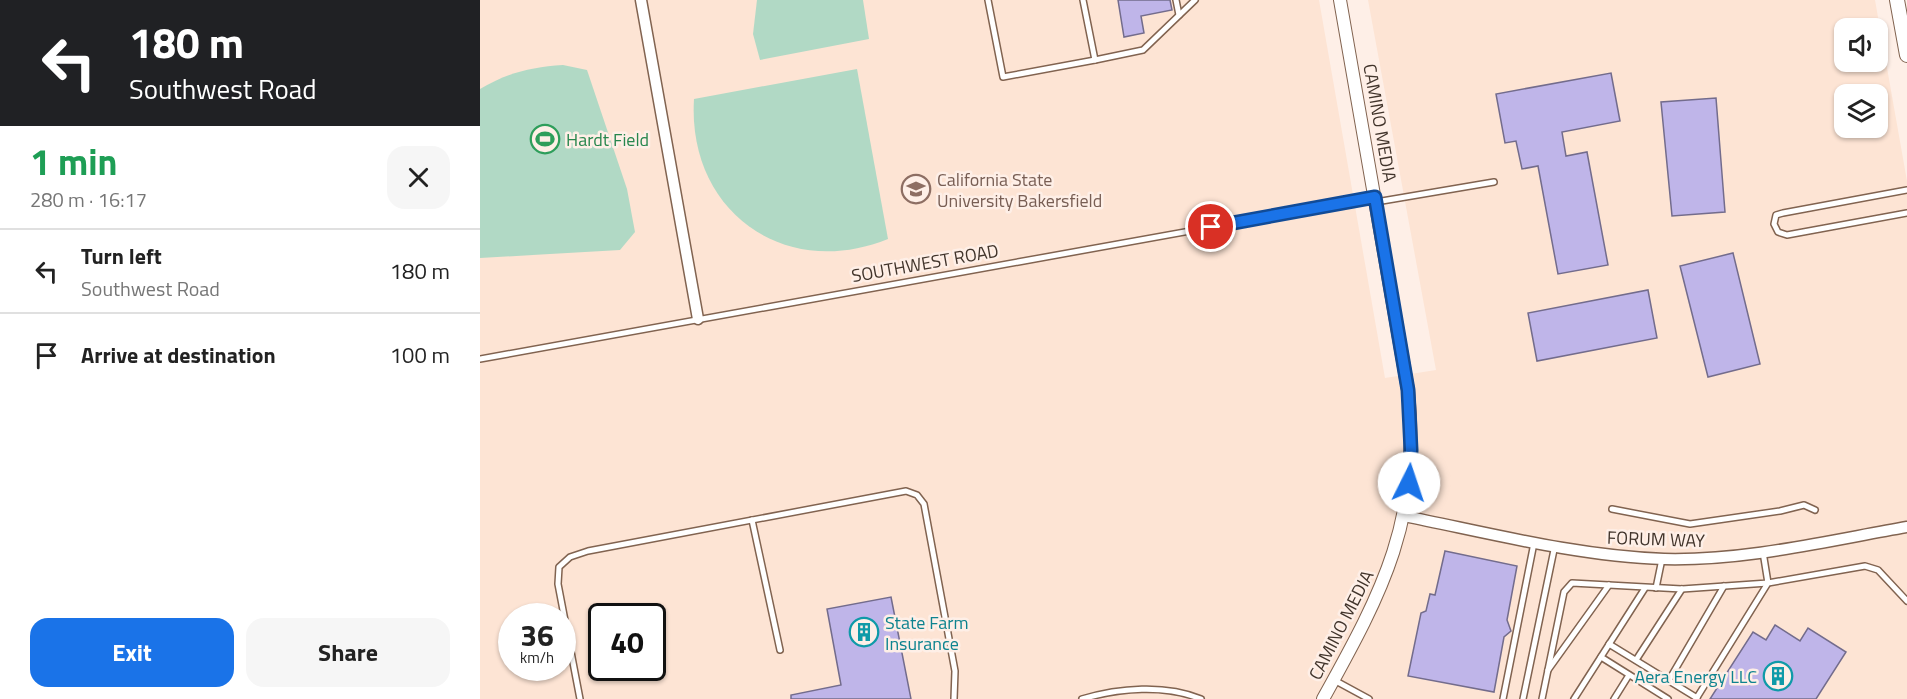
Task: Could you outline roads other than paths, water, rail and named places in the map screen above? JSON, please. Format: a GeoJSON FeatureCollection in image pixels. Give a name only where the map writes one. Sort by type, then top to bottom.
{"type":"FeatureCollection","features":[{"type":"Feature","properties":{"kind":"main road"},"geometry":{"type":"LineString","coordinates":[[1898,0],[1907,55]]}},
{"type":"Feature","properties":{"kind":"street"},"geometry":{"type":"LineString","coordinates":[[641,0],[698,320]]}},
{"type":"Feature","properties":{"kind":"street","name":"CAMINO MEDIA"},"geometry":{"type":"LineString","coordinates":[[1323,699],[1375,604],[1396,548],[1409,483],[1410,416],[1341,0]]}},
{"type":"Feature","properties":{"kind":"street","name":"FORUM WAY"},"geometry":{"type":"LineString","coordinates":[[1404,516],[1617,556],[1662,559],[1763,552],[1907,527]]}},
{"type":"Feature","properties":{"kind":"lane"},"geometry":{"type":"LineString","coordinates":[[988,0],[1003,77],[1143,50],[1195,0]]}},
{"type":"Feature","properties":{"kind":"lane"},"geometry":{"type":"LineString","coordinates":[[1083,0],[1095,60]]}},
{"type":"Feature","properties":{"kind":"lane"},"geometry":{"type":"LineString","coordinates":[[1176,0],[1179,15]]}},
{"type":"Feature","properties":{"kind":"lane","name":"SOUTHWEST ROAD"},"geometry":{"type":"LineString","coordinates":[[480,359],[1375,200],[1494,182]]}},
{"type":"Feature","properties":{"kind":"lane"},"geometry":{"type":"LineString","coordinates":[[1907,190],[1783,213],[1776,215],[1774,224],[1778,232],[1787,235],[1907,213]]}},
{"type":"Feature","properties":{"kind":"lane"},"geometry":{"type":"LineString","coordinates":[[580,699],[558,584],[559,567],[570,557],[588,551],[906,491],[917,495],[924,504],[930,529],[955,671],[954,699]]}},
{"type":"Feature","properties":{"kind":"lane"},"geometry":{"type":"LineString","coordinates":[[1612,509],[1690,524],[1780,511],[1804,505],[1815,510]]}},
{"type":"Feature","properties":{"kind":"lane"},"geometry":{"type":"LineString","coordinates":[[753,520],[780,650]]}},
{"type":"Feature","properties":{"kind":"lane"},"geometry":{"type":"LineString","coordinates":[[1503,699],[1534,541]]}},
{"type":"Feature","properties":{"kind":"lane"},"geometry":{"type":"LineString","coordinates":[[1523,699],[1555,545]]}},
{"type":"Feature","properties":{"kind":"lane"},"geometry":{"type":"LineString","coordinates":[[1609,644],[1697,698],[1768,584],[1763,552]]}},
{"type":"Feature","properties":{"kind":"lane"},"geometry":{"type":"LineString","coordinates":[[1656,588],[1662,559]]}},
{"type":"Feature","properties":{"kind":"lane"},"geometry":{"type":"LineString","coordinates":[[1542,699],[1564,592],[1572,583],[1682,589],[1768,584],[1864,566],[1878,570],[1907,601]]}},
{"type":"Feature","properties":{"kind":"lane"},"geometry":{"type":"LineString","coordinates":[[1548,672],[1609,585]]}},
{"type":"Feature","properties":{"kind":"lane"},"geometry":{"type":"LineString","coordinates":[[1669,680],[1724,586]]}},
{"type":"Feature","properties":{"kind":"lane"},"geometry":{"type":"LineString","coordinates":[[1574,699],[1645,588]]}},
{"type":"Feature","properties":{"kind":"lane"},"geometry":{"type":"LineString","coordinates":[[1636,660],[1682,589]]}},
{"type":"Feature","properties":{"kind":"lane"},"geometry":{"type":"LineString","coordinates":[[1601,657],[1668,699]]}},
{"type":"Feature","properties":{"kind":"lane"},"geometry":{"type":"LineString","coordinates":[[1614,699],[1629,675]]}},
{"type":"Feature","properties":{"kind":"lane"},"geometry":{"type":"LineString","coordinates":[[1334,680],[1369,699]]}},
{"type":"Feature","properties":{"kind":"lane"},"geometry":{"type":"LineString","coordinates":[[1082,699],[1110,691],[1134,690],[1190,694],[1201,699]]}},
{"type":"Feature","properties":{"kind":"lane"},"geometry":{"type":"LineString","coordinates":[[1654,699],[1658,693]]}},
{"type":"Feature","properties":{"kind":"place","name":"Hardt Field"},"geometry":{"type":"Point","coordinates":[545,139]}},
{"type":"Feature","properties":{"kind":"place","name":"California State University Bakersfield"},"geometry":{"type":"Point","coordinates":[916,189]}},
{"type":"Feature","properties":{"kind":"place","name":"State Farm Insurance"},"geometry":{"type":"Point","coordinates":[864,632]}},
{"type":"Feature","properties":{"kind":"place","name":"Aera Energy LLC"},"geometry":{"type":"Point","coordinates":[1778,676]}}]}
